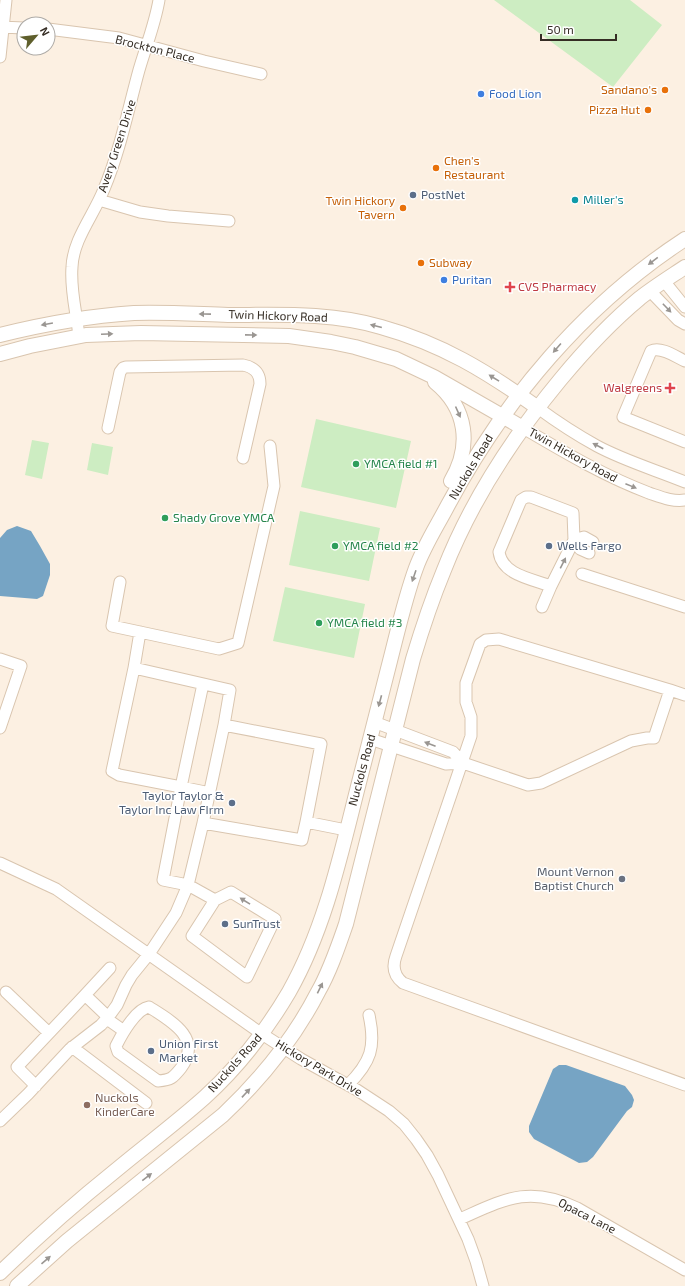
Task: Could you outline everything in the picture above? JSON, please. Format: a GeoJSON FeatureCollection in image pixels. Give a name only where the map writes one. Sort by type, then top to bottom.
{"type":"FeatureCollection","features":[{"type":"Feature","properties":{"kind":"main road","name":"Nuckols Road"},"geometry":{"type":"LineString","coordinates":[[0,1273],[59,1218],[205,1097],[246,1054],[262,1034],[290,989],[314,940],[333,881],[404,609],[422,553],[458,485],[485,441],[518,394],[562,342],[596,309],[652,262],[685,239]]}},
{"type":"Feature","properties":{"kind":"main road","name":"Nuckols Road"},"geometry":{"type":"LineString","coordinates":[[17,1286],[67,1241],[223,1115],[255,1084],[299,1025],[316,997],[335,955],[346,924],[390,745],[426,616],[444,570],[477,500],[523,428],[583,354],[626,310],[650,291],[685,267]]}},
{"type":"Feature","properties":{"kind":"main road","name":"Twin Hickory Road"},"geometry":{"type":"LineString","coordinates":[[0,334],[77,318],[135,313],[306,315],[361,322],[398,332],[445,351],[482,370],[538,408]]}},
{"type":"Feature","properties":{"kind":"main road","name":"Twin Hickory Road"},"geometry":{"type":"LineString","coordinates":[[0,354],[30,346],[79,337],[141,332],[289,336],[355,347],[376,352],[412,365],[523,428]]}},
{"type":"Feature","properties":{"kind":"main road"},"geometry":{"type":"LineString","coordinates":[[412,365],[437,383],[446,392],[459,414],[464,437],[464,451],[460,463],[440,502],[422,553]]}},
{"type":"Feature","properties":{"kind":"street"},"geometry":{"type":"LineString","coordinates":[[0,57],[6,0]]}},
{"type":"Feature","properties":{"kind":"street","name":"Avery Green Drive"},"geometry":{"type":"LineString","coordinates":[[79,337],[73,296],[72,266],[77,244],[110,174],[122,137],[140,68],[156,20],[159,0]]}},
{"type":"Feature","properties":{"kind":"street"},"geometry":{"type":"LineString","coordinates":[[2,27],[16,28]]}},
{"type":"Feature","properties":{"kind":"street","name":"Brockton Place"},"geometry":{"type":"LineString","coordinates":[[56,30],[120,38],[204,61],[261,74]]}},
{"type":"Feature","properties":{"kind":"street"},"geometry":{"type":"LineString","coordinates":[[99,200],[140,212],[229,221]]}},
{"type":"Feature","properties":{"kind":"street"},"geometry":{"type":"LineString","coordinates":[[664,281],[685,307]]}},
{"type":"Feature","properties":{"kind":"street"},"geometry":{"type":"LineString","coordinates":[[650,291],[678,320],[685,324]]}},
{"type":"Feature","properties":{"kind":"street"},"geometry":{"type":"LineString","coordinates":[[683,357],[662,350],[654,349],[651,351],[623,417],[685,442]]}},
{"type":"Feature","properties":{"kind":"street"},"geometry":{"type":"LineString","coordinates":[[108,428],[120,372],[123,368],[243,365],[254,369],[260,377],[260,384],[243,458]]}},
{"type":"Feature","properties":{"kind":"street","name":"Twin Hickory Road"},"geometry":{"type":"LineString","coordinates":[[538,408],[572,431],[598,446],[637,464],[685,482]]}},
{"type":"Feature","properties":{"kind":"street","name":"Twin Hickory Road"},"geometry":{"type":"LineString","coordinates":[[523,428],[606,475],[658,496],[678,502],[685,500]]}},
{"type":"Feature","properties":{"kind":"street"},"geometry":{"type":"LineString","coordinates":[[120,582],[112,626],[219,649],[238,643],[274,486],[270,446]]}},
{"type":"Feature","properties":{"kind":"street"},"geometry":{"type":"LineString","coordinates":[[542,607],[574,540],[573,513],[531,497],[526,497],[521,500],[499,552],[500,559],[511,572],[551,586]]}},
{"type":"Feature","properties":{"kind":"street"},"geometry":{"type":"LineString","coordinates":[[574,540],[584,537],[594,542]]}},
{"type":"Feature","properties":{"kind":"street"},"geometry":{"type":"LineString","coordinates":[[574,540],[580,549],[590,553]]}},
{"type":"Feature","properties":{"kind":"street"},"geometry":{"type":"LineString","coordinates":[[582,574],[685,607]]}},
{"type":"Feature","properties":{"kind":"street"},"geometry":{"type":"LineString","coordinates":[[140,632],[134,668],[112,771],[118,775],[210,793]]}},
{"type":"Feature","properties":{"kind":"street"},"geometry":{"type":"LineString","coordinates":[[685,695],[499,639],[486,640],[480,644],[466,683],[466,702],[471,717],[471,736],[463,763],[394,960],[394,969],[398,979],[403,983],[685,1085]]}},
{"type":"Feature","properties":{"kind":"street"},"geometry":{"type":"LineString","coordinates":[[0,659],[21,666],[0,728]]}},
{"type":"Feature","properties":{"kind":"street"},"geometry":{"type":"LineString","coordinates":[[0,1121],[36,1086],[72,1047],[108,1018],[117,1005],[126,985],[149,954],[176,913],[188,886],[210,793],[230,690],[134,668]]}},
{"type":"Feature","properties":{"kind":"street"},"geometry":{"type":"LineString","coordinates":[[203,684],[163,880],[188,886],[214,900]]}},
{"type":"Feature","properties":{"kind":"street"},"geometry":{"type":"LineString","coordinates":[[370,739],[446,764],[463,763],[528,785],[541,783],[631,741],[654,738],[670,690]]}},
{"type":"Feature","properties":{"kind":"street"},"geometry":{"type":"LineString","coordinates":[[374,722],[453,752],[463,763]]}},
{"type":"Feature","properties":{"kind":"street"},"geometry":{"type":"LineString","coordinates":[[203,823],[302,840],[306,822],[321,744],[224,725]]}},
{"type":"Feature","properties":{"kind":"street"},"geometry":{"type":"LineString","coordinates":[[306,822],[346,830]]}},
{"type":"Feature","properties":{"kind":"street","name":"Hickory Park Drive"},"geometry":{"type":"LineString","coordinates":[[0,863],[56,889],[262,1034],[301,1059],[380,1104],[404,1124],[427,1155],[460,1219],[476,1261],[483,1286]]}},
{"type":"Feature","properties":{"kind":"street"},"geometry":{"type":"LineString","coordinates":[[231,892],[275,919],[246,977],[192,936],[214,900],[231,892]]}},
{"type":"Feature","properties":{"kind":"street"},"geometry":{"type":"LineString","coordinates":[[36,1086],[17,1067],[110,968]]}},
{"type":"Feature","properties":{"kind":"street"},"geometry":{"type":"LineString","coordinates":[[6,992],[49,1032]]}},
{"type":"Feature","properties":{"kind":"street"},"geometry":{"type":"LineString","coordinates":[[84,995],[124,1031]]}},
{"type":"Feature","properties":{"kind":"street"},"geometry":{"type":"LineString","coordinates":[[149,1007],[172,1022],[184,1033],[189,1053],[173,1078],[158,1080],[118,1052],[116,1046],[124,1031],[141,1010],[149,1007]]}},
{"type":"Feature","properties":{"kind":"street"},"geometry":{"type":"LineString","coordinates":[[348,1085],[357,1076],[371,1051],[372,1031],[369,1015]]}},
{"type":"Feature","properties":{"kind":"street"},"geometry":{"type":"LineString","coordinates":[[72,1047],[146,1103]]}},
{"type":"Feature","properties":{"kind":"street","name":"Opaca Lane"},"geometry":{"type":"LineString","coordinates":[[460,1219],[511,1198],[539,1196],[552,1198],[577,1208],[685,1270]]}},
{"type":"Feature","properties":{"kind":"green space"},"geometry":{"type":"Polygon","coordinates":[[[494,0],[630,0],[662,25],[613,87],[494,0]]]}},
{"type":"Feature","properties":{"kind":"green space","name":"YMCA field #1"},"geometry":{"type":"Polygon","coordinates":[[[316,419],[411,441],[396,508],[301,487],[316,419]]]}},
{"type":"Feature","properties":{"kind":"green space"},"geometry":{"type":"Polygon","coordinates":[[[32,440],[49,443],[42,479],[25,475],[32,440]]]}},
{"type":"Feature","properties":{"kind":"green space"},"geometry":{"type":"Polygon","coordinates":[[[92,443],[113,447],[108,475],[87,470],[92,443]]]}},
{"type":"Feature","properties":{"kind":"green space","name":"YMCA field #2"},"geometry":{"type":"Polygon","coordinates":[[[300,511],[380,528],[369,581],[289,565],[300,511]]]}},
{"type":"Feature","properties":{"kind":"green space","name":"YMCA field #3"},"geometry":{"type":"Polygon","coordinates":[[[285,587],[365,604],[354,658],[273,641],[285,587]]]}},
{"type":"Feature","properties":{"kind":"water"},"geometry":{"type":"Polygon","coordinates":[[[17,526],[31,531],[50,564],[50,575],[43,596],[37,599],[0,596],[0,538],[7,530],[17,526]]]}},
{"type":"Feature","properties":{"kind":"water"},"geometry":{"type":"Polygon","coordinates":[[[559,1065],[566,1065],[625,1086],[634,1100],[632,1107],[627,1111],[593,1157],[587,1162],[579,1163],[534,1139],[529,1132],[529,1126],[553,1069],[559,1065]]]}},
{"type":"Feature","properties":{"kind":"place","name":"Sandano's"},"geometry":{"type":"Point","coordinates":[665,90]}},
{"type":"Feature","properties":{"kind":"place","name":"Food Lion"},"geometry":{"type":"Point","coordinates":[481,94]}},
{"type":"Feature","properties":{"kind":"place","name":"Pizza Hut"},"geometry":{"type":"Point","coordinates":[648,110]}},
{"type":"Feature","properties":{"kind":"place","name":"Chen's Restaurant"},"geometry":{"type":"Point","coordinates":[436,168]}},
{"type":"Feature","properties":{"kind":"place","name":"PostNet"},"geometry":{"type":"Point","coordinates":[413,195]}},
{"type":"Feature","properties":{"kind":"place","name":"Miller's"},"geometry":{"type":"Point","coordinates":[575,200]}},
{"type":"Feature","properties":{"kind":"place","name":"Twin Hickory Tavern"},"geometry":{"type":"Point","coordinates":[403,208]}},
{"type":"Feature","properties":{"kind":"place","name":"Subway"},"geometry":{"type":"Point","coordinates":[421,263]}},
{"type":"Feature","properties":{"kind":"place","name":"Puritan"},"geometry":{"type":"Point","coordinates":[444,280]}},
{"type":"Feature","properties":{"kind":"place","name":"CVS Pharmacy"},"geometry":{"type":"Point","coordinates":[510,287]}},
{"type":"Feature","properties":{"kind":"place","name":"Walgreens"},"geometry":{"type":"Point","coordinates":[670,388]}},
{"type":"Feature","properties":{"kind":"place","name":"YMCA field #1"},"geometry":{"type":"Point","coordinates":[356,464]}},
{"type":"Feature","properties":{"kind":"place","name":"Shady Grove YMCA"},"geometry":{"type":"Point","coordinates":[165,518]}},
{"type":"Feature","properties":{"kind":"place","name":"YMCA field #2"},"geometry":{"type":"Point","coordinates":[335,546]}},
{"type":"Feature","properties":{"kind":"place","name":"Wells Fargo"},"geometry":{"type":"Point","coordinates":[549,546]}},
{"type":"Feature","properties":{"kind":"place","name":"YMCA field #3"},"geometry":{"type":"Point","coordinates":[319,623]}},
{"type":"Feature","properties":{"kind":"place","name":"Taylor Taylor & Taylor Inc Law FIrm"},"geometry":{"type":"Point","coordinates":[232,803]}},
{"type":"Feature","properties":{"kind":"place","name":"Mount Vernon Baptist Church"},"geometry":{"type":"Point","coordinates":[622,879]}},
{"type":"Feature","properties":{"kind":"place","name":"SunTrust"},"geometry":{"type":"Point","coordinates":[225,924]}},
{"type":"Feature","properties":{"kind":"place","name":"Union First Market"},"geometry":{"type":"Point","coordinates":[151,1051]}},
{"type":"Feature","properties":{"kind":"place","name":"Nuckols KinderCare"},"geometry":{"type":"Point","coordinates":[87,1105]}}]}
